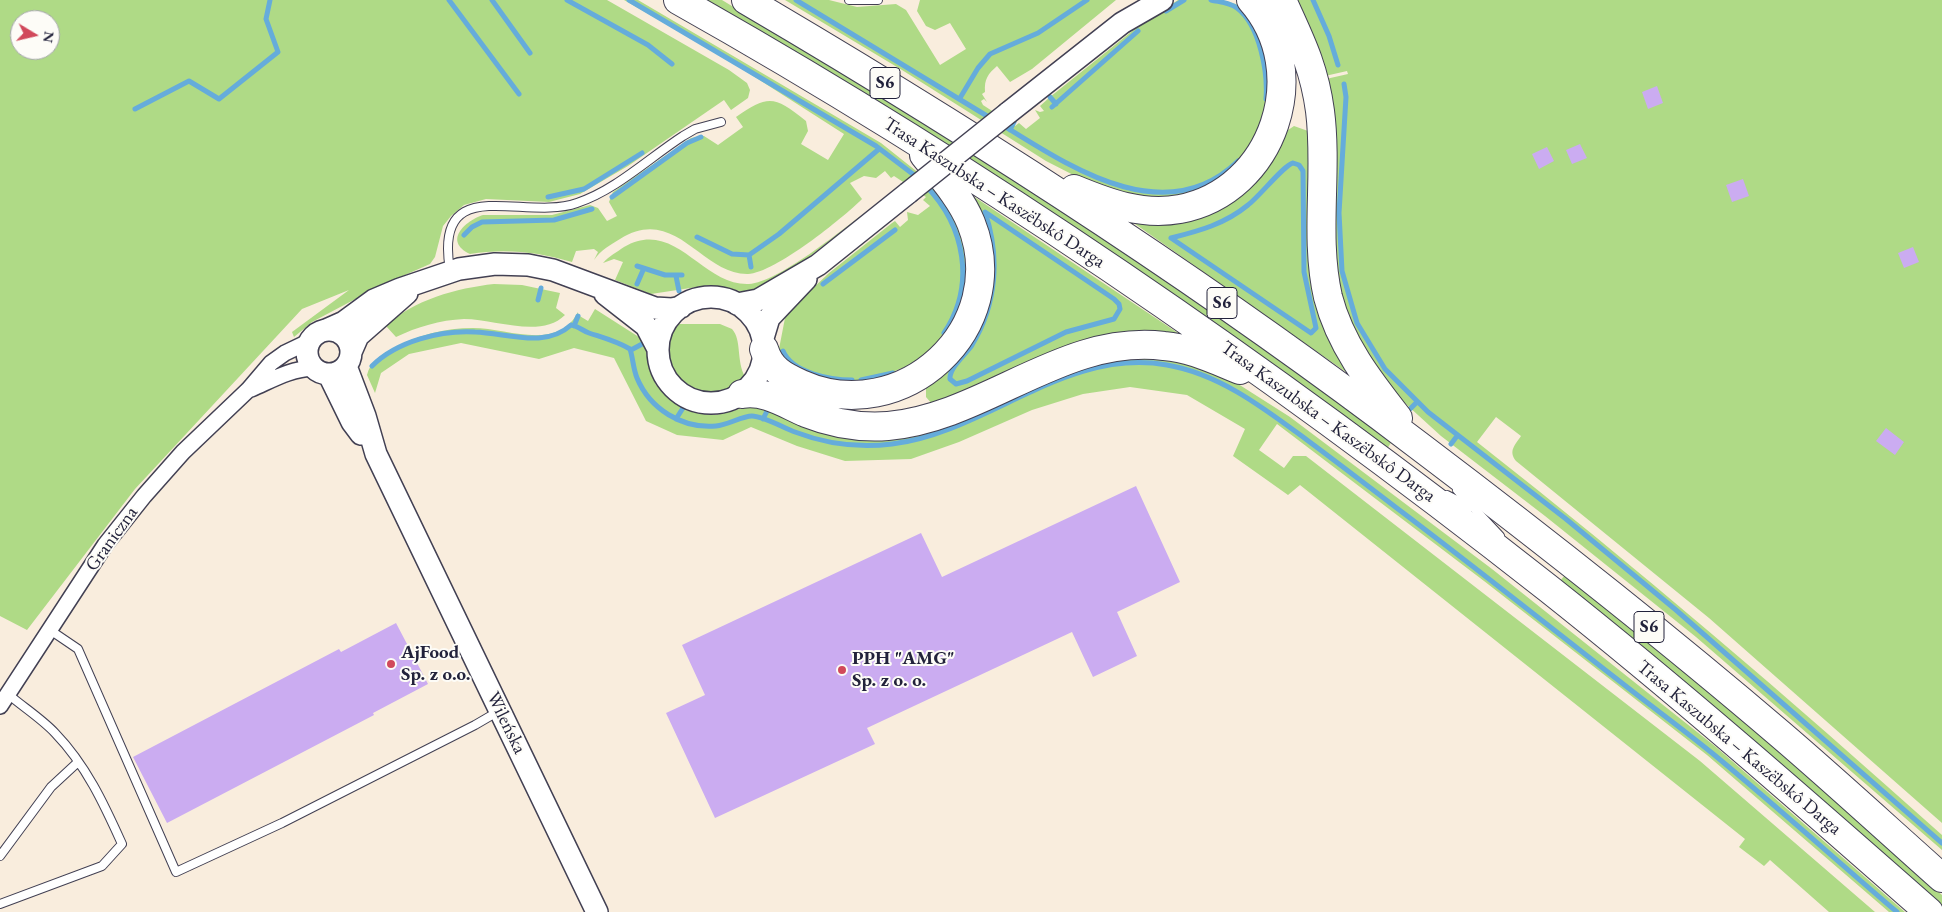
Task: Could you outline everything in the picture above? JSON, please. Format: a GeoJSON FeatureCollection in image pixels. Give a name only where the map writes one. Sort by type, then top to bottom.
{"type":"FeatureCollection","features":[{"type":"Feature","properties":{"kind":"highway","name":"Trasa Kaszubska – Kaszëbskô Darga"},"geometry":{"type":"LineString","coordinates":[[678,0],[910,138],[1115,271],[1380,458],[1552,591],[1757,761],[1929,912]]}},
{"type":"Feature","properties":{"kind":"highway","name":"Trasa Kaszubska – Kaszëbskô Darga"},"geometry":{"type":"LineString","coordinates":[[746,0],[843,57],[1021,169],[1232,310],[1408,437],[1573,565],[1780,734],[1942,878]]}},
{"type":"Feature","properties":{"kind":"highway"},"geometry":{"type":"LineString","coordinates":[[1021,169],[1113,205],[1148,210],[1180,209],[1202,203],[1234,183],[1261,156],[1268,143],[1278,115],[1282,91],[1275,45],[1266,23],[1251,0]]}},
{"type":"Feature","properties":{"kind":"highway"},"geometry":{"type":"LineString","coordinates":[[1282,0],[1308,58],[1320,111],[1323,257],[1328,297],[1356,362],[1408,437]]}},
{"type":"Feature","properties":{"kind":"highway"},"geometry":{"type":"LineString","coordinates":[[764,344],[773,367],[789,379],[806,386],[847,395],[872,394],[893,389],[912,381],[931,368],[948,352],[961,334],[972,313],[978,291],[980,267],[977,244],[962,205],[910,138]]}},
{"type":"Feature","properties":{"kind":"highway"},"geometry":{"type":"LineString","coordinates":[[742,394],[762,394],[807,413],[844,424],[885,426],[906,424],[943,415],[965,407],[1072,357],[1100,349],[1142,344],[1166,346],[1194,352],[1283,388]]}},
{"type":"Feature","properties":{"kind":"main road"},"geometry":{"type":"LineString","coordinates":[[1122,23],[1142,0]]}},
{"type":"Feature","properties":{"kind":"main road"},"geometry":{"type":"LineString","coordinates":[[737,304],[758,300],[818,265],[1122,23],[1162,0]]}},
{"type":"Feature","properties":{"kind":"main road"},"geometry":{"type":"LineString","coordinates":[[335,365],[306,356],[308,342],[319,332],[344,322],[374,300],[451,271],[488,264],[528,265],[560,272],[655,308],[672,309],[681,307]]}},
{"type":"Feature","properties":{"kind":"main road"},"geometry":{"type":"LineString","coordinates":[[593,285],[646,326],[658,349],[662,371],[667,380],[683,396],[699,402],[715,404],[726,402],[742,394],[754,382],[760,372],[770,318],[818,265]]}},
{"type":"Feature","properties":{"kind":"main road"},"geometry":{"type":"LineString","coordinates":[[335,365],[370,324],[426,280]]}},
{"type":"Feature","properties":{"kind":"main road"},"geometry":{"type":"LineString","coordinates":[[658,349],[663,327],[669,318],[681,307],[696,299],[706,297],[717,297],[737,304],[753,317],[764,344]]}},
{"type":"Feature","properties":{"kind":"main road"},"geometry":{"type":"LineString","coordinates":[[326,330],[341,333],[346,338],[335,365]]}},
{"type":"Feature","properties":{"kind":"main road","name":"Wileńska"},"geometry":{"type":"LineString","coordinates":[[335,365],[597,912]]}},
{"type":"Feature","properties":{"kind":"street","name":"Graniczna"},"geometry":{"type":"LineString","coordinates":[[4,700],[105,545],[144,496],[183,452],[248,390],[278,357],[308,342]]}},
{"type":"Feature","properties":{"kind":"street","name":"Graniczna"},"geometry":{"type":"LineString","coordinates":[[248,390],[298,369],[335,365]]}},
{"type":"Feature","properties":{"kind":"lane"},"geometry":{"type":"LineString","coordinates":[[849,0],[878,0]]}},
{"type":"Feature","properties":{"kind":"lane"},"geometry":{"type":"LineString","coordinates":[[451,271],[447,249],[450,232],[460,216],[467,210],[487,205],[540,210],[577,204],[601,192],[695,129],[721,122]]}},
{"type":"Feature","properties":{"kind":"lane"},"geometry":{"type":"LineString","coordinates":[[1408,437],[1444,477]]}},
{"type":"Feature","properties":{"kind":"lane"},"geometry":{"type":"LineString","coordinates":[[1380,458],[1428,484]]}},
{"type":"Feature","properties":{"kind":"lane"},"geometry":{"type":"LineString","coordinates":[[1451,484],[1508,544]]}},
{"type":"Feature","properties":{"kind":"lane"},"geometry":{"type":"LineString","coordinates":[[1436,489],[1501,524]]}},
{"type":"Feature","properties":{"kind":"lane"},"geometry":{"type":"LineString","coordinates":[[1525,538],[1573,565]]}},
{"type":"Feature","properties":{"kind":"lane"},"geometry":{"type":"LineString","coordinates":[[1514,551],[1552,591]]}},
{"type":"Feature","properties":{"kind":"lane"},"geometry":{"type":"LineString","coordinates":[[50,630],[78,649],[176,872],[291,818],[475,725],[499,710]]}},
{"type":"Feature","properties":{"kind":"lane"},"geometry":{"type":"LineString","coordinates":[[0,904],[102,866],[122,844],[96,787],[55,733],[4,700]]}},
{"type":"Feature","properties":{"kind":"lane"},"geometry":{"type":"LineString","coordinates":[[0,856],[50,787],[78,762]]}},
{"type":"Feature","properties":{"kind":"green space"},"geometry":{"type":"Polygon","coordinates":[[[0,0],[607,0],[729,70],[747,83],[750,90],[748,98],[731,110],[724,100],[628,166],[580,194],[549,202],[486,199],[464,205],[443,226],[435,257],[430,264],[389,282],[368,295],[363,295],[312,322],[294,337],[292,332],[349,290],[302,309],[135,489],[27,630],[0,616],[0,0]]]}},
{"type":"Feature","properties":{"kind":"green space"},"geometry":{"type":"Polygon","coordinates":[[[624,0],[638,0],[881,143],[925,178],[935,189],[958,223],[966,254],[965,290],[951,329],[920,361],[867,382],[850,383],[815,376],[788,364],[779,349],[785,318],[792,308],[829,273],[892,223],[895,221],[900,227],[908,220],[907,212],[918,215],[930,206],[923,200],[926,197],[894,176],[891,178],[885,171],[876,178],[864,176],[850,183],[862,199],[825,231],[775,265],[748,274],[731,271],[716,264],[673,235],[657,230],[640,230],[620,239],[594,260],[598,252],[594,249],[576,251],[572,262],[522,252],[496,251],[470,254],[462,249],[458,243],[460,232],[470,222],[483,215],[552,215],[590,205],[598,208],[607,221],[617,216],[609,202],[613,192],[691,138],[704,136],[718,145],[743,127],[736,117],[764,102],[771,101],[786,106],[806,121],[808,131],[801,144],[828,160],[844,134],[722,56],[624,0]]]}},
{"type":"Feature","properties":{"kind":"green space"},"geometry":{"type":"Polygon","coordinates":[[[702,0],[722,0],[1008,174],[1221,317],[1392,441],[1387,449],[702,0]]]}},
{"type":"Feature","properties":{"kind":"green space"},"geometry":{"type":"Polygon","coordinates":[[[785,0],[829,0],[857,7],[896,4],[906,10],[940,65],[966,49],[950,23],[935,30],[926,26],[917,11],[920,0],[1116,0],[1032,69],[1010,82],[997,66],[989,74],[985,84],[985,92],[982,94],[987,102],[984,99],[981,101],[983,105],[1015,126],[1019,123],[1026,129],[1040,118],[1035,110],[1044,111],[1040,106],[1050,97],[1136,28],[1178,0],[1220,0],[1236,4],[1242,9],[1256,31],[1267,60],[1269,101],[1251,148],[1220,180],[1181,197],[1140,198],[1089,183],[1046,161],[902,70],[785,0]]]}},
{"type":"Feature","properties":{"kind":"green space"},"geometry":{"type":"Polygon","coordinates":[[[1294,0],[1942,0],[1942,823],[1709,618],[1516,461],[1512,451],[1521,436],[1496,417],[1477,442],[1654,585],[1828,734],[1942,835],[1942,850],[1696,637],[1545,516],[1441,436],[1396,395],[1370,362],[1343,306],[1334,262],[1330,101],[1332,99],[1326,79],[1348,74],[1347,71],[1325,76],[1294,0]]]}},
{"type":"Feature","properties":{"kind":"green space"},"geometry":{"type":"Polygon","coordinates":[[[1294,126],[1308,131],[1353,377],[1128,219],[1153,222],[1294,126]]]}},
{"type":"Feature","properties":{"kind":"green space"},"geometry":{"type":"Polygon","coordinates":[[[967,192],[1187,339],[1007,376],[932,404],[926,397],[926,388],[969,342],[967,192]]]}},
{"type":"Feature","properties":{"kind":"green space"},"geometry":{"type":"Polygon","coordinates":[[[866,212],[800,264],[757,291],[745,292],[710,285],[651,294],[615,280],[623,262],[614,259],[603,263],[624,247],[642,240],[658,240],[674,246],[717,275],[732,282],[749,284],[776,275],[825,243],[866,212]]]}},
{"type":"Feature","properties":{"kind":"green space"},"geometry":{"type":"Polygon","coordinates":[[[494,284],[522,285],[560,293],[556,308],[565,315],[555,322],[531,327],[464,319],[446,321],[412,330],[396,337],[386,326],[422,302],[451,292],[494,284]]]}},
{"type":"Feature","properties":{"kind":"green space"},"geometry":{"type":"Polygon","coordinates":[[[595,309],[642,339],[646,349],[649,369],[656,385],[669,399],[685,410],[716,415],[755,405],[827,432],[1084,365],[1146,356],[1188,363],[1235,382],[1290,417],[1492,569],[1716,747],[1905,912],[1889,912],[1707,755],[1484,581],[1277,424],[1259,450],[1284,468],[1293,456],[1306,456],[1700,761],[1875,912],[1829,912],[1770,860],[1764,866],[1739,847],[1745,839],[1300,485],[1288,495],[1233,456],[1245,429],[1187,395],[1130,387],[1083,394],[1032,410],[959,442],[911,459],[845,461],[797,446],[751,427],[723,440],[677,435],[646,421],[614,358],[574,348],[539,359],[461,343],[409,354],[381,373],[375,393],[367,375],[373,363],[383,354],[411,340],[431,333],[473,328],[545,335],[558,331],[569,324],[578,312],[578,315],[588,321],[595,309]]]}},
{"type":"Feature","properties":{"kind":"green space"},"geometry":{"type":"Polygon","coordinates":[[[676,324],[720,324],[732,329],[737,339],[742,371],[745,377],[730,389],[713,393],[698,391],[684,384],[674,373],[668,358],[668,342],[676,324]]]}},
{"type":"Feature","properties":{"kind":"green space"},"geometry":{"type":"Polygon","coordinates":[[[1566,574],[1764,738],[1942,895],[1942,908],[1559,582],[1566,574]]]}},
{"type":"Feature","properties":{"kind":"building"},"geometry":{"type":"Polygon","coordinates":[[[1657,86],[1663,103],[1648,109],[1642,92],[1657,86]]]}},
{"type":"Feature","properties":{"kind":"building"},"geometry":{"type":"Polygon","coordinates":[[[1580,144],[1587,158],[1572,164],[1566,150],[1580,144]]]}},
{"type":"Feature","properties":{"kind":"building"},"geometry":{"type":"Polygon","coordinates":[[[1547,147],[1554,161],[1539,169],[1532,154],[1547,147]]]}},
{"type":"Feature","properties":{"kind":"building"},"geometry":{"type":"Polygon","coordinates":[[[1743,179],[1749,196],[1732,202],[1726,185],[1743,179]]]}},
{"type":"Feature","properties":{"kind":"building"},"geometry":{"type":"Polygon","coordinates":[[[1913,247],[1919,262],[1904,268],[1898,253],[1913,247]]]}},
{"type":"Feature","properties":{"kind":"building"},"geometry":{"type":"Polygon","coordinates":[[[1886,428],[1904,442],[1895,455],[1876,441],[1886,428]]]}},
{"type":"Feature","properties":{"kind":"building","name":"PPH \"AMG\" Sp. z o. o."},"geometry":{"type":"Polygon","coordinates":[[[1136,486],[1180,582],[1117,612],[1137,656],[1093,677],[1072,632],[867,728],[875,744],[715,818],[666,713],[705,695],[682,645],[921,533],[942,577],[1136,486]]]}},
{"type":"Feature","properties":{"kind":"building"},"geometry":{"type":"Polygon","coordinates":[[[396,623],[428,684],[373,713],[374,715],[167,823],[133,757],[339,649],[341,652],[396,623]]]}},
{"type":"Feature","properties":{"kind":"waterway"},"geometry":{"type":"LineString","coordinates":[[135,109],[189,81],[219,99],[278,52],[266,19],[270,0]]}},
{"type":"Feature","properties":{"kind":"waterway"},"geometry":{"type":"LineString","coordinates":[[449,0],[519,94]]}},
{"type":"Feature","properties":{"kind":"waterway"},"geometry":{"type":"LineString","coordinates":[[492,0],[530,53]]}},
{"type":"Feature","properties":{"kind":"waterway"},"geometry":{"type":"LineString","coordinates":[[567,0],[648,45],[672,64]]}},
{"type":"Feature","properties":{"kind":"waterway"},"geometry":{"type":"LineString","coordinates":[[629,0],[876,146],[918,178]]}},
{"type":"Feature","properties":{"kind":"waterway"},"geometry":{"type":"LineString","coordinates":[[796,0],[992,119]]}},
{"type":"Feature","properties":{"kind":"waterway"},"geometry":{"type":"LineString","coordinates":[[960,98],[978,68],[990,54],[1038,33],[1087,0]]}},
{"type":"Feature","properties":{"kind":"waterway"},"geometry":{"type":"LineString","coordinates":[[1166,11],[1184,0]]}},
{"type":"Feature","properties":{"kind":"waterway"},"geometry":{"type":"LineString","coordinates":[[1211,0],[1234,6],[1252,26],[1264,63],[1266,99]]}},
{"type":"Feature","properties":{"kind":"waterway"},"geometry":{"type":"LineString","coordinates":[[1313,0],[1329,36],[1338,65]]}},
{"type":"Feature","properties":{"kind":"waterway"},"geometry":{"type":"LineString","coordinates":[[1052,107],[1138,31]]}},
{"type":"Feature","properties":{"kind":"waterway"},"geometry":{"type":"LineString","coordinates":[[1344,84],[1346,97],[1339,213],[1342,271],[1357,323],[1385,369],[1428,412],[1566,519],[1676,610],[1942,843]]}},
{"type":"Feature","properties":{"kind":"waterway"},"geometry":{"type":"LineString","coordinates":[[1050,97],[1056,104]]}},
{"type":"Feature","properties":{"kind":"waterway"},"geometry":{"type":"LineString","coordinates":[[1010,130],[1014,122]]}},
{"type":"Feature","properties":{"kind":"waterway"},"geometry":{"type":"LineString","coordinates":[[1001,124],[1087,173],[1118,185],[1149,192],[1180,191],[1210,182],[1238,161]]}},
{"type":"Feature","properties":{"kind":"waterway"},"geometry":{"type":"LineString","coordinates":[[612,197],[687,143],[701,137]]}},
{"type":"Feature","properties":{"kind":"waterway"},"geometry":{"type":"LineString","coordinates":[[697,237],[732,254],[749,255],[779,234],[879,149]]}},
{"type":"Feature","properties":{"kind":"waterway"},"geometry":{"type":"LineString","coordinates":[[548,197],[584,189],[642,153]]}},
{"type":"Feature","properties":{"kind":"waterway"},"geometry":{"type":"LineString","coordinates":[[1293,163],[1299,165],[1303,171],[1304,272],[1316,328],[1311,333],[1171,238],[1221,222],[1239,212],[1253,201],[1284,169],[1293,163]]}},
{"type":"Feature","properties":{"kind":"waterway"},"geometry":{"type":"LineString","coordinates":[[926,186],[950,219],[962,256],[963,276],[960,295],[954,315],[944,333]]}},
{"type":"Feature","properties":{"kind":"waterway"},"geometry":{"type":"LineString","coordinates":[[464,235],[472,227],[482,222],[554,220],[592,209]]}},
{"type":"Feature","properties":{"kind":"waterway"},"geometry":{"type":"LineString","coordinates":[[985,212],[1114,299],[1119,304],[1120,309],[1114,319],[1066,332],[967,381],[956,384],[950,379],[950,375],[958,361],[972,345],[980,329],[987,313],[994,280],[993,246],[985,212]]}},
{"type":"Feature","properties":{"kind":"waterway"},"geometry":{"type":"LineString","coordinates":[[823,284],[895,230]]}},
{"type":"Feature","properties":{"kind":"waterway"},"geometry":{"type":"LineString","coordinates":[[749,255],[751,267]]}},
{"type":"Feature","properties":{"kind":"waterway"},"geometry":{"type":"LineString","coordinates":[[637,266],[665,275],[682,275]]}},
{"type":"Feature","properties":{"kind":"waterway"},"geometry":{"type":"LineString","coordinates":[[637,284],[644,268]]}},
{"type":"Feature","properties":{"kind":"waterway"},"geometry":{"type":"LineString","coordinates":[[676,276],[679,291]]}},
{"type":"Feature","properties":{"kind":"waterway"},"geometry":{"type":"LineString","coordinates":[[538,300],[541,288]]}},
{"type":"Feature","properties":{"kind":"waterway"},"geometry":{"type":"LineString","coordinates":[[574,326],[578,316]]}},
{"type":"Feature","properties":{"kind":"waterway"},"geometry":{"type":"LineString","coordinates":[[372,366],[394,350],[434,335],[475,332],[538,338],[561,332],[571,325],[630,349],[637,378],[643,389],[659,408],[679,420],[703,426],[716,426],[752,416],[768,420],[807,436],[831,442],[867,446],[892,444],[927,436],[961,424],[1061,379],[1095,368],[1130,363],[1167,365],[1205,376],[1241,394],[1275,416],[1456,553],[1712,753],[1897,912]]}},
{"type":"Feature","properties":{"kind":"waterway"},"geometry":{"type":"LineString","coordinates":[[631,350],[644,343]]}},
{"type":"Feature","properties":{"kind":"waterway"},"geometry":{"type":"LineString","coordinates":[[783,351],[788,359],[803,370],[823,377],[852,380]]}},
{"type":"Feature","properties":{"kind":"waterway"},"geometry":{"type":"LineString","coordinates":[[861,380],[893,373]]}},
{"type":"Feature","properties":{"kind":"waterway"},"geometry":{"type":"LineString","coordinates":[[1410,409],[1417,402]]}},
{"type":"Feature","properties":{"kind":"waterway"},"geometry":{"type":"LineString","coordinates":[[676,419],[683,408]]}},
{"type":"Feature","properties":{"kind":"waterway"},"geometry":{"type":"LineString","coordinates":[[763,419],[768,409]]}},
{"type":"Feature","properties":{"kind":"waterway"},"geometry":{"type":"LineString","coordinates":[[1451,444],[1457,436]]}},
{"type":"Feature","properties":{"kind":"place","name":"AjFood Sp. z o.o."},"geometry":{"type":"Point","coordinates":[391,664]}},
{"type":"Feature","properties":{"kind":"place","name":"PPH \"AMG\" Sp. z o. o."},"geometry":{"type":"Point","coordinates":[842,670]}}]}
